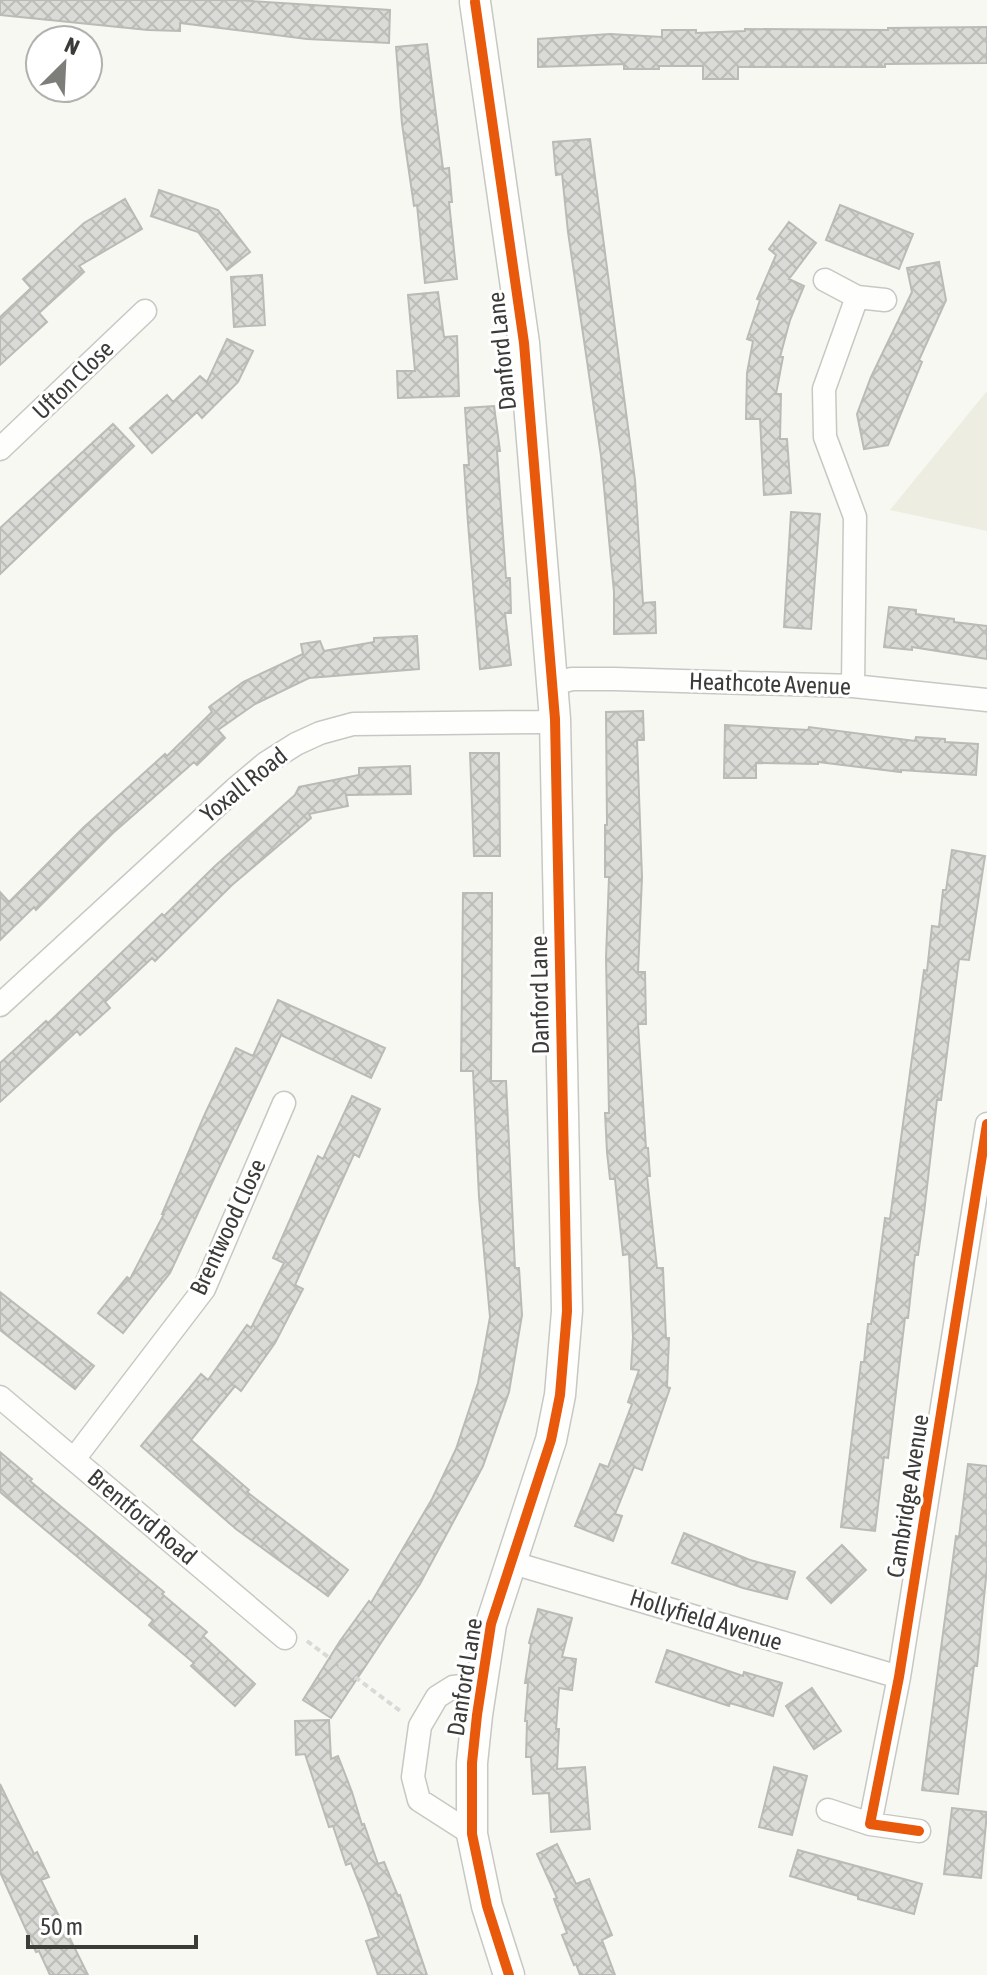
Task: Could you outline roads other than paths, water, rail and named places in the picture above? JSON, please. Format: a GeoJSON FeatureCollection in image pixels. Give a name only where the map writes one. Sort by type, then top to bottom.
{"type":"FeatureCollection","features":[{"type":"Feature","properties":{"kind":"street","name":"Danford Lane"},"geometry":{"type":"LineString","coordinates":[[469,1],[524,343],[555,719],[566,1350],[551,1440],[491,1624],[480,1684],[472,1763],[472,1834],[487,1906],[509,1975]]}},
{"type":"Feature","properties":{"kind":"street"},"geometry":{"type":"LineString","coordinates":[[825,280],[857,297],[885,300]]}},
{"type":"Feature","properties":{"kind":"street"},"geometry":{"type":"LineString","coordinates":[[853,686],[855,517],[825,437],[824,389],[857,297]]}},
{"type":"Feature","properties":{"kind":"street","name":"Ufton Close"},"geometry":{"type":"LineString","coordinates":[[0,449],[145,311]]}},
{"type":"Feature","properties":{"kind":"street","name":"Heathcote Avenue"},"geometry":{"type":"LineString","coordinates":[[552,684],[572,679],[615,679],[853,686],[987,700]]}},
{"type":"Feature","properties":{"kind":"street","name":"Yoxall Road"},"geometry":{"type":"LineString","coordinates":[[0,1005],[235,789],[266,763],[296,744],[320,733],[353,724],[540,722],[555,719]]}},
{"type":"Feature","properties":{"kind":"street","name":"Brentwood Close"},"geometry":{"type":"LineString","coordinates":[[74,1459],[204,1289],[284,1103]]}},
{"type":"Feature","properties":{"kind":"street","name":"Cambridge Avenue"},"geometry":{"type":"LineString","coordinates":[[870,1824],[899,1677],[987,1124]]}},
{"type":"Feature","properties":{"kind":"street","name":"Brentford Road"},"geometry":{"type":"LineString","coordinates":[[0,1397],[285,1638]]}},
{"type":"Feature","properties":{"kind":"street","name":"Hollyfield Avenue"},"geometry":{"type":"LineString","coordinates":[[513,1563],[899,1677]]}},
{"type":"Feature","properties":{"kind":"street","name":"Danford Lane"},"geometry":{"type":"LineString","coordinates":[[472,1834],[419,1800],[413,1777],[420,1726],[437,1697],[453,1687],[480,1684]]}},
{"type":"Feature","properties":{"kind":"street"},"geometry":{"type":"LineString","coordinates":[[828,1810],[870,1824],[919,1831]]}}]}
